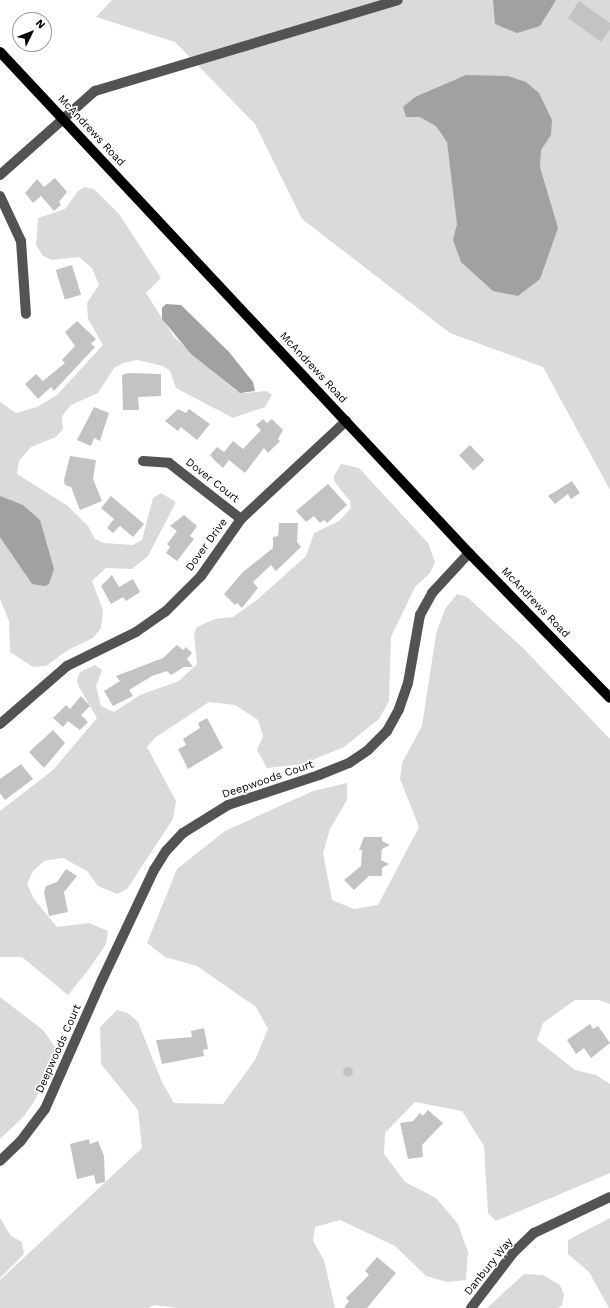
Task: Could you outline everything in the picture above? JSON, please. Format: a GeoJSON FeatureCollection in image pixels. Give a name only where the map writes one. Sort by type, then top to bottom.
{"type":"FeatureCollection","features":[{"type":"Feature","properties":{"kind":"main road","name":"McAndrews Road"},"geometry":{"type":"LineString","coordinates":[[0,52],[469,553],[610,698]]}},
{"type":"Feature","properties":{"kind":"street"},"geometry":{"type":"LineString","coordinates":[[0,175],[62,117],[95,90],[398,0]]}},
{"type":"Feature","properties":{"kind":"street"},"geometry":{"type":"LineString","coordinates":[[0,196],[22,240],[26,314]]}},
{"type":"Feature","properties":{"kind":"street","name":"Dover Drive"},"geometry":{"type":"LineString","coordinates":[[0,724],[67,666],[136,632],[165,612],[201,576],[241,520],[346,421]]}},
{"type":"Feature","properties":{"kind":"street","name":"Dover Court"},"geometry":{"type":"LineString","coordinates":[[143,461],[169,463],[241,520]]}},
{"type":"Feature","properties":{"kind":"street","name":"Deepwoods Court"},"geometry":{"type":"LineString","coordinates":[[0,1160],[20,1142],[46,1109],[102,980],[154,870],[166,850],[183,833],[228,805],[319,775],[349,763],[368,750],[387,730],[399,709],[408,683],[420,615],[432,593],[469,553]]}},
{"type":"Feature","properties":{"kind":"street","name":"Danbury Way"},"geometry":{"type":"LineString","coordinates":[[471,1308],[513,1253],[534,1233],[610,1197]]}},
{"type":"Feature","properties":{"kind":"shaded area"},"geometry":{"type":"Polygon","coordinates":[[[112,0],[610,0],[610,490],[543,367],[450,333],[302,219],[255,124],[175,42],[96,17],[112,0]]]}},
{"type":"Feature","properties":{"kind":"shaded area"},"geometry":{"type":"Polygon","coordinates":[[[493,0],[556,0],[540,26],[517,33],[495,24],[493,0]]]}},
{"type":"Feature","properties":{"kind":"shaded area"},"geometry":{"type":"Polygon","coordinates":[[[466,75],[508,76],[526,82],[539,93],[552,120],[551,135],[541,150],[540,167],[558,228],[540,279],[518,296],[493,291],[461,262],[453,240],[457,224],[447,142],[436,126],[420,117],[406,117],[403,107],[415,97],[466,75]]]}},
{"type":"Feature","properties":{"kind":"shaded area"},"geometry":{"type":"Polygon","coordinates":[[[84,187],[94,189],[119,214],[161,278],[146,293],[174,337],[235,390],[246,393],[266,391],[272,395],[265,407],[233,418],[176,388],[170,371],[163,366],[137,360],[123,363],[114,368],[98,393],[71,405],[62,416],[63,429],[56,437],[31,447],[19,461],[17,474],[68,506],[88,526],[95,539],[104,543],[133,545],[142,540],[153,498],[161,493],[176,502],[148,556],[132,569],[106,568],[92,581],[103,610],[101,628],[93,638],[68,650],[46,666],[33,667],[10,652],[9,621],[0,599],[0,402],[16,413],[37,407],[57,395],[103,345],[88,319],[87,303],[99,285],[92,268],[79,257],[52,260],[43,256],[36,245],[38,218],[65,209],[78,191],[84,187]]]}},
{"type":"Feature","properties":{"kind":"shaded area"},"geometry":{"type":"Polygon","coordinates":[[[166,304],[181,305],[229,352],[253,382],[255,391],[240,393],[191,354],[162,319],[162,308],[166,304]]]}},
{"type":"Feature","properties":{"kind":"shaded area"},"geometry":{"type":"Polygon","coordinates":[[[341,464],[359,468],[428,543],[435,562],[430,573],[415,587],[391,637],[389,701],[379,719],[344,747],[303,764],[267,768],[257,750],[263,736],[258,720],[235,705],[209,702],[156,737],[147,747],[176,801],[173,819],[127,889],[117,894],[98,886],[87,871],[63,858],[44,861],[33,871],[27,884],[34,899],[57,927],[89,923],[108,931],[106,944],[89,969],[68,995],[22,957],[0,957],[0,811],[53,770],[97,718],[79,687],[77,680],[80,672],[95,665],[102,670],[96,686],[101,706],[114,712],[140,695],[179,681],[197,664],[194,634],[197,627],[215,619],[233,617],[258,599],[306,556],[314,533],[339,521],[351,508],[350,501],[334,481],[334,476],[341,464]]]}},
{"type":"Feature","properties":{"kind":"shaded area"},"geometry":{"type":"Polygon","coordinates":[[[0,496],[23,505],[40,520],[54,569],[49,584],[45,586],[32,584],[0,537],[0,496]]]}},
{"type":"Feature","properties":{"kind":"shaded area"},"geometry":{"type":"Polygon","coordinates":[[[457,594],[467,597],[523,648],[610,739],[610,1004],[599,1000],[575,1000],[543,1023],[537,1040],[575,1070],[596,1075],[610,1084],[610,1173],[496,1221],[488,1213],[484,1146],[462,1111],[415,1102],[385,1133],[384,1154],[405,1182],[436,1198],[458,1224],[468,1252],[466,1280],[447,1282],[426,1276],[395,1246],[340,1220],[315,1227],[313,1241],[324,1260],[335,1308],[177,1308],[154,1305],[148,1308],[0,1308],[0,1280],[142,1148],[138,1110],[101,1064],[100,1027],[117,1010],[128,1013],[138,1022],[162,1082],[174,1103],[223,1104],[255,1060],[268,1029],[256,1007],[197,966],[165,957],[147,943],[177,869],[225,831],[313,791],[347,783],[347,800],[330,829],[323,853],[332,900],[354,909],[378,905],[419,827],[400,779],[402,763],[422,726],[436,634],[445,609],[457,594]]]}},
{"type":"Feature","properties":{"kind":"shaded area"},"geometry":{"type":"Polygon","coordinates":[[[0,997],[43,1030],[57,1050],[35,1100],[25,1115],[0,1139],[0,997]]]}},
{"type":"Feature","properties":{"kind":"shaded area"},"geometry":{"type":"Polygon","coordinates":[[[0,1218],[11,1236],[22,1242],[24,1254],[0,1278],[0,1218]]]}},
{"type":"Feature","properties":{"kind":"shaded area"},"geometry":{"type":"Polygon","coordinates":[[[610,1218],[609,1308],[589,1272],[568,1254],[568,1240],[610,1218]]]}},
{"type":"Feature","properties":{"kind":"shaded area"},"geometry":{"type":"Polygon","coordinates":[[[524,1274],[543,1275],[560,1285],[564,1295],[562,1305],[558,1308],[487,1308],[524,1274]]]}},
{"type":"Feature","properties":{"kind":"building"},"geometry":{"type":"Polygon","coordinates":[[[579,1],[610,23],[610,29],[601,42],[568,18],[579,1]]]}},
{"type":"Feature","properties":{"kind":"building"},"geometry":{"type":"Polygon","coordinates":[[[55,178],[67,192],[59,202],[61,205],[54,211],[41,196],[33,203],[25,193],[37,179],[44,187],[55,178]]]}},
{"type":"Feature","properties":{"kind":"building"},"geometry":{"type":"Polygon","coordinates":[[[72,265],[81,295],[65,300],[56,270],[72,265]]]}},
{"type":"Feature","properties":{"kind":"building"},"geometry":{"type":"Polygon","coordinates":[[[77,321],[96,339],[91,344],[95,347],[54,391],[51,387],[38,399],[25,384],[36,374],[43,381],[65,363],[62,360],[75,346],[65,332],[77,321]]]}},
{"type":"Feature","properties":{"kind":"building"},"geometry":{"type":"Polygon","coordinates":[[[129,373],[161,374],[161,396],[138,397],[139,410],[123,410],[122,375],[129,373]]]}},
{"type":"Feature","properties":{"kind":"building"},"geometry":{"type":"Polygon","coordinates":[[[94,407],[109,413],[100,441],[94,438],[91,446],[77,440],[94,407]]]}},
{"type":"Feature","properties":{"kind":"building"},"geometry":{"type":"Polygon","coordinates":[[[178,409],[186,413],[189,409],[210,424],[197,440],[181,427],[178,431],[165,421],[178,409]]]}},
{"type":"Feature","properties":{"kind":"building"},"geometry":{"type":"Polygon","coordinates":[[[263,419],[267,423],[272,419],[283,430],[278,439],[280,441],[268,453],[264,448],[245,473],[229,460],[223,468],[210,455],[217,447],[224,452],[233,441],[243,449],[261,430],[256,425],[263,419]]]}},
{"type":"Feature","properties":{"kind":"building"},"geometry":{"type":"Polygon","coordinates":[[[470,445],[484,460],[473,471],[459,455],[470,445]]]}},
{"type":"Feature","properties":{"kind":"building"},"geometry":{"type":"Polygon","coordinates":[[[70,456],[96,460],[93,479],[102,501],[80,510],[71,487],[65,485],[64,480],[70,456]]]}},
{"type":"Feature","properties":{"kind":"building"},"geometry":{"type":"Polygon","coordinates":[[[572,481],[580,493],[571,499],[568,494],[555,504],[548,496],[572,481]]]}},
{"type":"Feature","properties":{"kind":"building"},"geometry":{"type":"Polygon","coordinates":[[[328,484],[347,505],[327,523],[324,520],[320,523],[314,516],[306,522],[296,511],[328,484]]]}},
{"type":"Feature","properties":{"kind":"building"},"geometry":{"type":"Polygon","coordinates":[[[111,496],[144,524],[133,537],[120,526],[113,533],[107,528],[114,519],[101,508],[111,496]]]}},
{"type":"Feature","properties":{"kind":"building"},"geometry":{"type":"Polygon","coordinates":[[[184,515],[197,526],[190,536],[194,539],[177,561],[166,553],[170,547],[167,544],[177,531],[170,526],[184,515]]]}},
{"type":"Feature","properties":{"kind":"building"},"geometry":{"type":"Polygon","coordinates":[[[279,523],[298,523],[297,542],[301,547],[276,571],[271,565],[253,582],[258,588],[242,608],[237,603],[235,605],[224,594],[243,572],[273,548],[273,537],[278,536],[279,523]]]}},
{"type":"Feature","properties":{"kind":"building"},"geometry":{"type":"Polygon","coordinates":[[[112,575],[119,587],[133,579],[140,592],[126,601],[123,597],[111,604],[101,586],[112,575]]]}},
{"type":"Feature","properties":{"kind":"building"},"geometry":{"type":"Polygon","coordinates":[[[177,645],[183,650],[186,647],[192,653],[187,659],[193,667],[184,667],[171,675],[167,671],[152,676],[129,690],[133,696],[113,706],[104,691],[120,681],[116,676],[163,658],[177,645]]]}},
{"type":"Feature","properties":{"kind":"building"},"geometry":{"type":"Polygon","coordinates":[[[81,696],[90,706],[81,715],[88,722],[80,730],[68,721],[63,727],[53,718],[66,705],[70,709],[81,696]]]}},
{"type":"Feature","properties":{"kind":"building"},"geometry":{"type":"Polygon","coordinates":[[[207,718],[223,748],[188,769],[178,749],[186,745],[183,739],[200,728],[198,723],[207,718]]]}},
{"type":"Feature","properties":{"kind":"building"},"geometry":{"type":"Polygon","coordinates":[[[53,730],[65,743],[44,768],[29,752],[53,730]]]}},
{"type":"Feature","properties":{"kind":"building"},"geometry":{"type":"Polygon","coordinates":[[[21,764],[33,779],[5,800],[0,793],[0,779],[21,764]]]}},
{"type":"Feature","properties":{"kind":"building"},"geometry":{"type":"Polygon","coordinates":[[[364,837],[382,837],[382,841],[390,845],[382,849],[381,860],[389,864],[382,868],[382,876],[369,876],[354,890],[344,880],[361,866],[362,850],[359,850],[364,837]]]}},
{"type":"Feature","properties":{"kind":"building"},"geometry":{"type":"Polygon","coordinates":[[[66,869],[77,876],[64,892],[68,912],[49,916],[44,892],[46,886],[57,882],[66,869]]]}},
{"type":"Feature","properties":{"kind":"building"},"geometry":{"type":"Polygon","coordinates":[[[590,1024],[593,1029],[598,1026],[610,1043],[591,1058],[584,1048],[576,1054],[567,1040],[590,1024]]]}},
{"type":"Feature","properties":{"kind":"building"},"geometry":{"type":"Polygon","coordinates":[[[204,1028],[208,1049],[203,1050],[204,1056],[162,1064],[156,1040],[192,1037],[191,1031],[204,1028]]]}},
{"type":"Feature","properties":{"kind":"building"},"geometry":{"type":"Polygon","coordinates":[[[346,1067],[350,1067],[353,1072],[350,1077],[346,1077],[343,1074],[343,1070],[346,1067]]]}},
{"type":"Feature","properties":{"kind":"building"},"geometry":{"type":"Polygon","coordinates":[[[428,1110],[443,1123],[422,1145],[423,1157],[408,1159],[400,1123],[413,1121],[420,1113],[423,1116],[428,1110]]]}},
{"type":"Feature","properties":{"kind":"building"},"geometry":{"type":"Polygon","coordinates":[[[89,1139],[90,1144],[98,1141],[104,1156],[105,1182],[96,1184],[94,1175],[77,1179],[70,1144],[89,1139]]]}},
{"type":"Feature","properties":{"kind":"building"},"geometry":{"type":"Polygon","coordinates":[[[377,1257],[396,1273],[367,1308],[344,1308],[349,1301],[346,1298],[369,1275],[365,1271],[377,1257]]]}}]}
